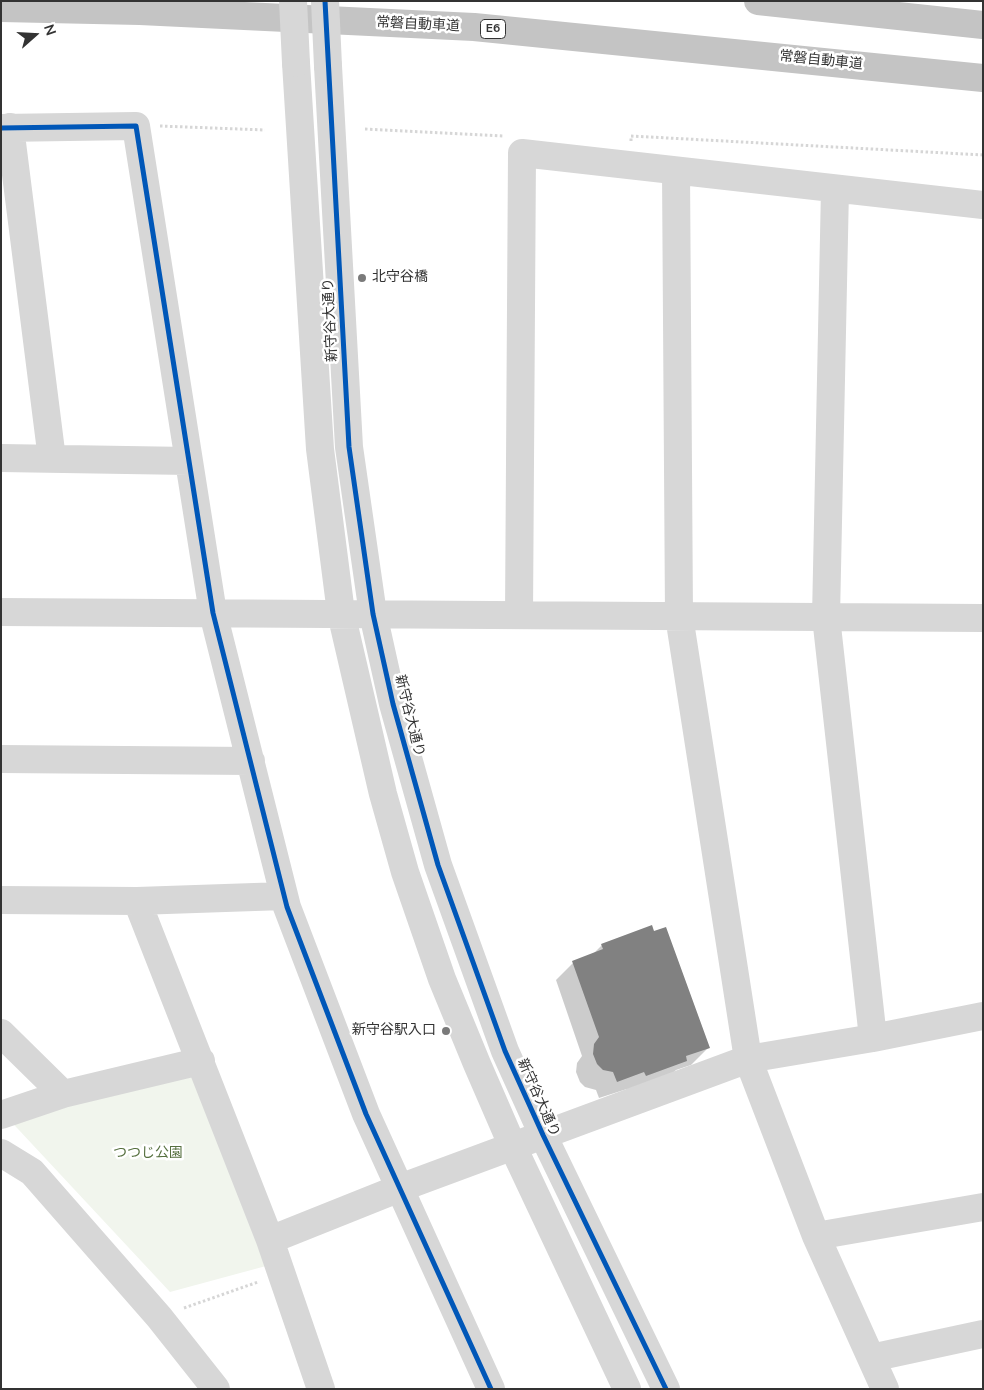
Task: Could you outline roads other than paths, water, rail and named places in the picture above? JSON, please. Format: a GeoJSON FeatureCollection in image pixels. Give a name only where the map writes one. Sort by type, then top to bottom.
{"type":"FeatureCollection","features":[{"type":"Feature","properties":{"kind":"highway"},"geometry":{"type":"LineString","coordinates":[[758,1],[983,25]]}},
{"type":"Feature","properties":{"kind":"highway","name":"常磐自動車道"},"geometry":{"type":"LineString","coordinates":[[1,8],[140,11],[474,27],[983,78]]}},
{"type":"Feature","properties":{"kind":"street","name":"新守谷大通り"},"geometry":{"type":"LineString","coordinates":[[293,1],[320,449],[341,613],[383,794],[406,872],[442,979],[513,1147],[627,1389]]}},
{"type":"Feature","properties":{"kind":"street","name":"新守谷大通り"},"geometry":{"type":"LineString","coordinates":[[326,1],[349,446],[373,614],[393,704],[438,865],[504,1051],[666,1389]]}},
{"type":"Feature","properties":{"kind":"street"},"geometry":{"type":"LineString","coordinates":[[52,459],[6,128],[136,126],[214,613],[284,896],[366,1114],[491,1389]]}},
{"type":"Feature","properties":{"kind":"street"},"geometry":{"type":"LineString","coordinates":[[519,615],[522,153],[983,206]]}},
{"type":"Feature","properties":{"kind":"street"},"geometry":{"type":"LineString","coordinates":[[676,171],[679,616],[748,1060],[816,1236],[885,1389]]}},
{"type":"Feature","properties":{"kind":"street"},"geometry":{"type":"LineString","coordinates":[[834,188],[826,617],[873,1038]]}},
{"type":"Feature","properties":{"kind":"street"},"geometry":{"type":"LineString","coordinates":[[1,458],[189,461]]}},
{"type":"Feature","properties":{"kind":"street"},"geometry":{"type":"LineString","coordinates":[[1,612],[983,618]]}},
{"type":"Feature","properties":{"kind":"street"},"geometry":{"type":"LineString","coordinates":[[1,759],[250,761]]}},
{"type":"Feature","properties":{"kind":"street"},"geometry":{"type":"LineString","coordinates":[[1,900],[137,901],[284,896]]}},
{"type":"Feature","properties":{"kind":"street"},"geometry":{"type":"LineString","coordinates":[[137,901],[283,1274],[322,1389]]}},
{"type":"Feature","properties":{"kind":"street"},"geometry":{"type":"LineString","coordinates":[[270,1240],[400,1188],[748,1060],[983,1016]]}},
{"type":"Feature","properties":{"kind":"street"},"geometry":{"type":"LineString","coordinates":[[1,1033],[63,1094]]}},
{"type":"Feature","properties":{"kind":"street"},"geometry":{"type":"LineString","coordinates":[[1,1116],[63,1094],[201,1061]]}},
{"type":"Feature","properties":{"kind":"street"},"geometry":{"type":"LineString","coordinates":[[1,1153],[32,1172],[158,1317],[216,1389]]}},
{"type":"Feature","properties":{"kind":"street"},"geometry":{"type":"LineString","coordinates":[[816,1236],[983,1207]]}},
{"type":"Feature","properties":{"kind":"street"},"geometry":{"type":"LineString","coordinates":[[871,1358],[983,1334]]}},
{"type":"Feature","properties":{"kind":"place","name":"北守谷橋"},"geometry":{"type":"Point","coordinates":[362,278]}},
{"type":"Feature","properties":{"kind":"place","name":"新守谷駅入口"},"geometry":{"type":"Point","coordinates":[446,1031]}},
{"type":"Feature","properties":{"kind":"park label","name":"つつじ公園"},"geometry":{"type":"Point","coordinates":[148,1154]}}]}
